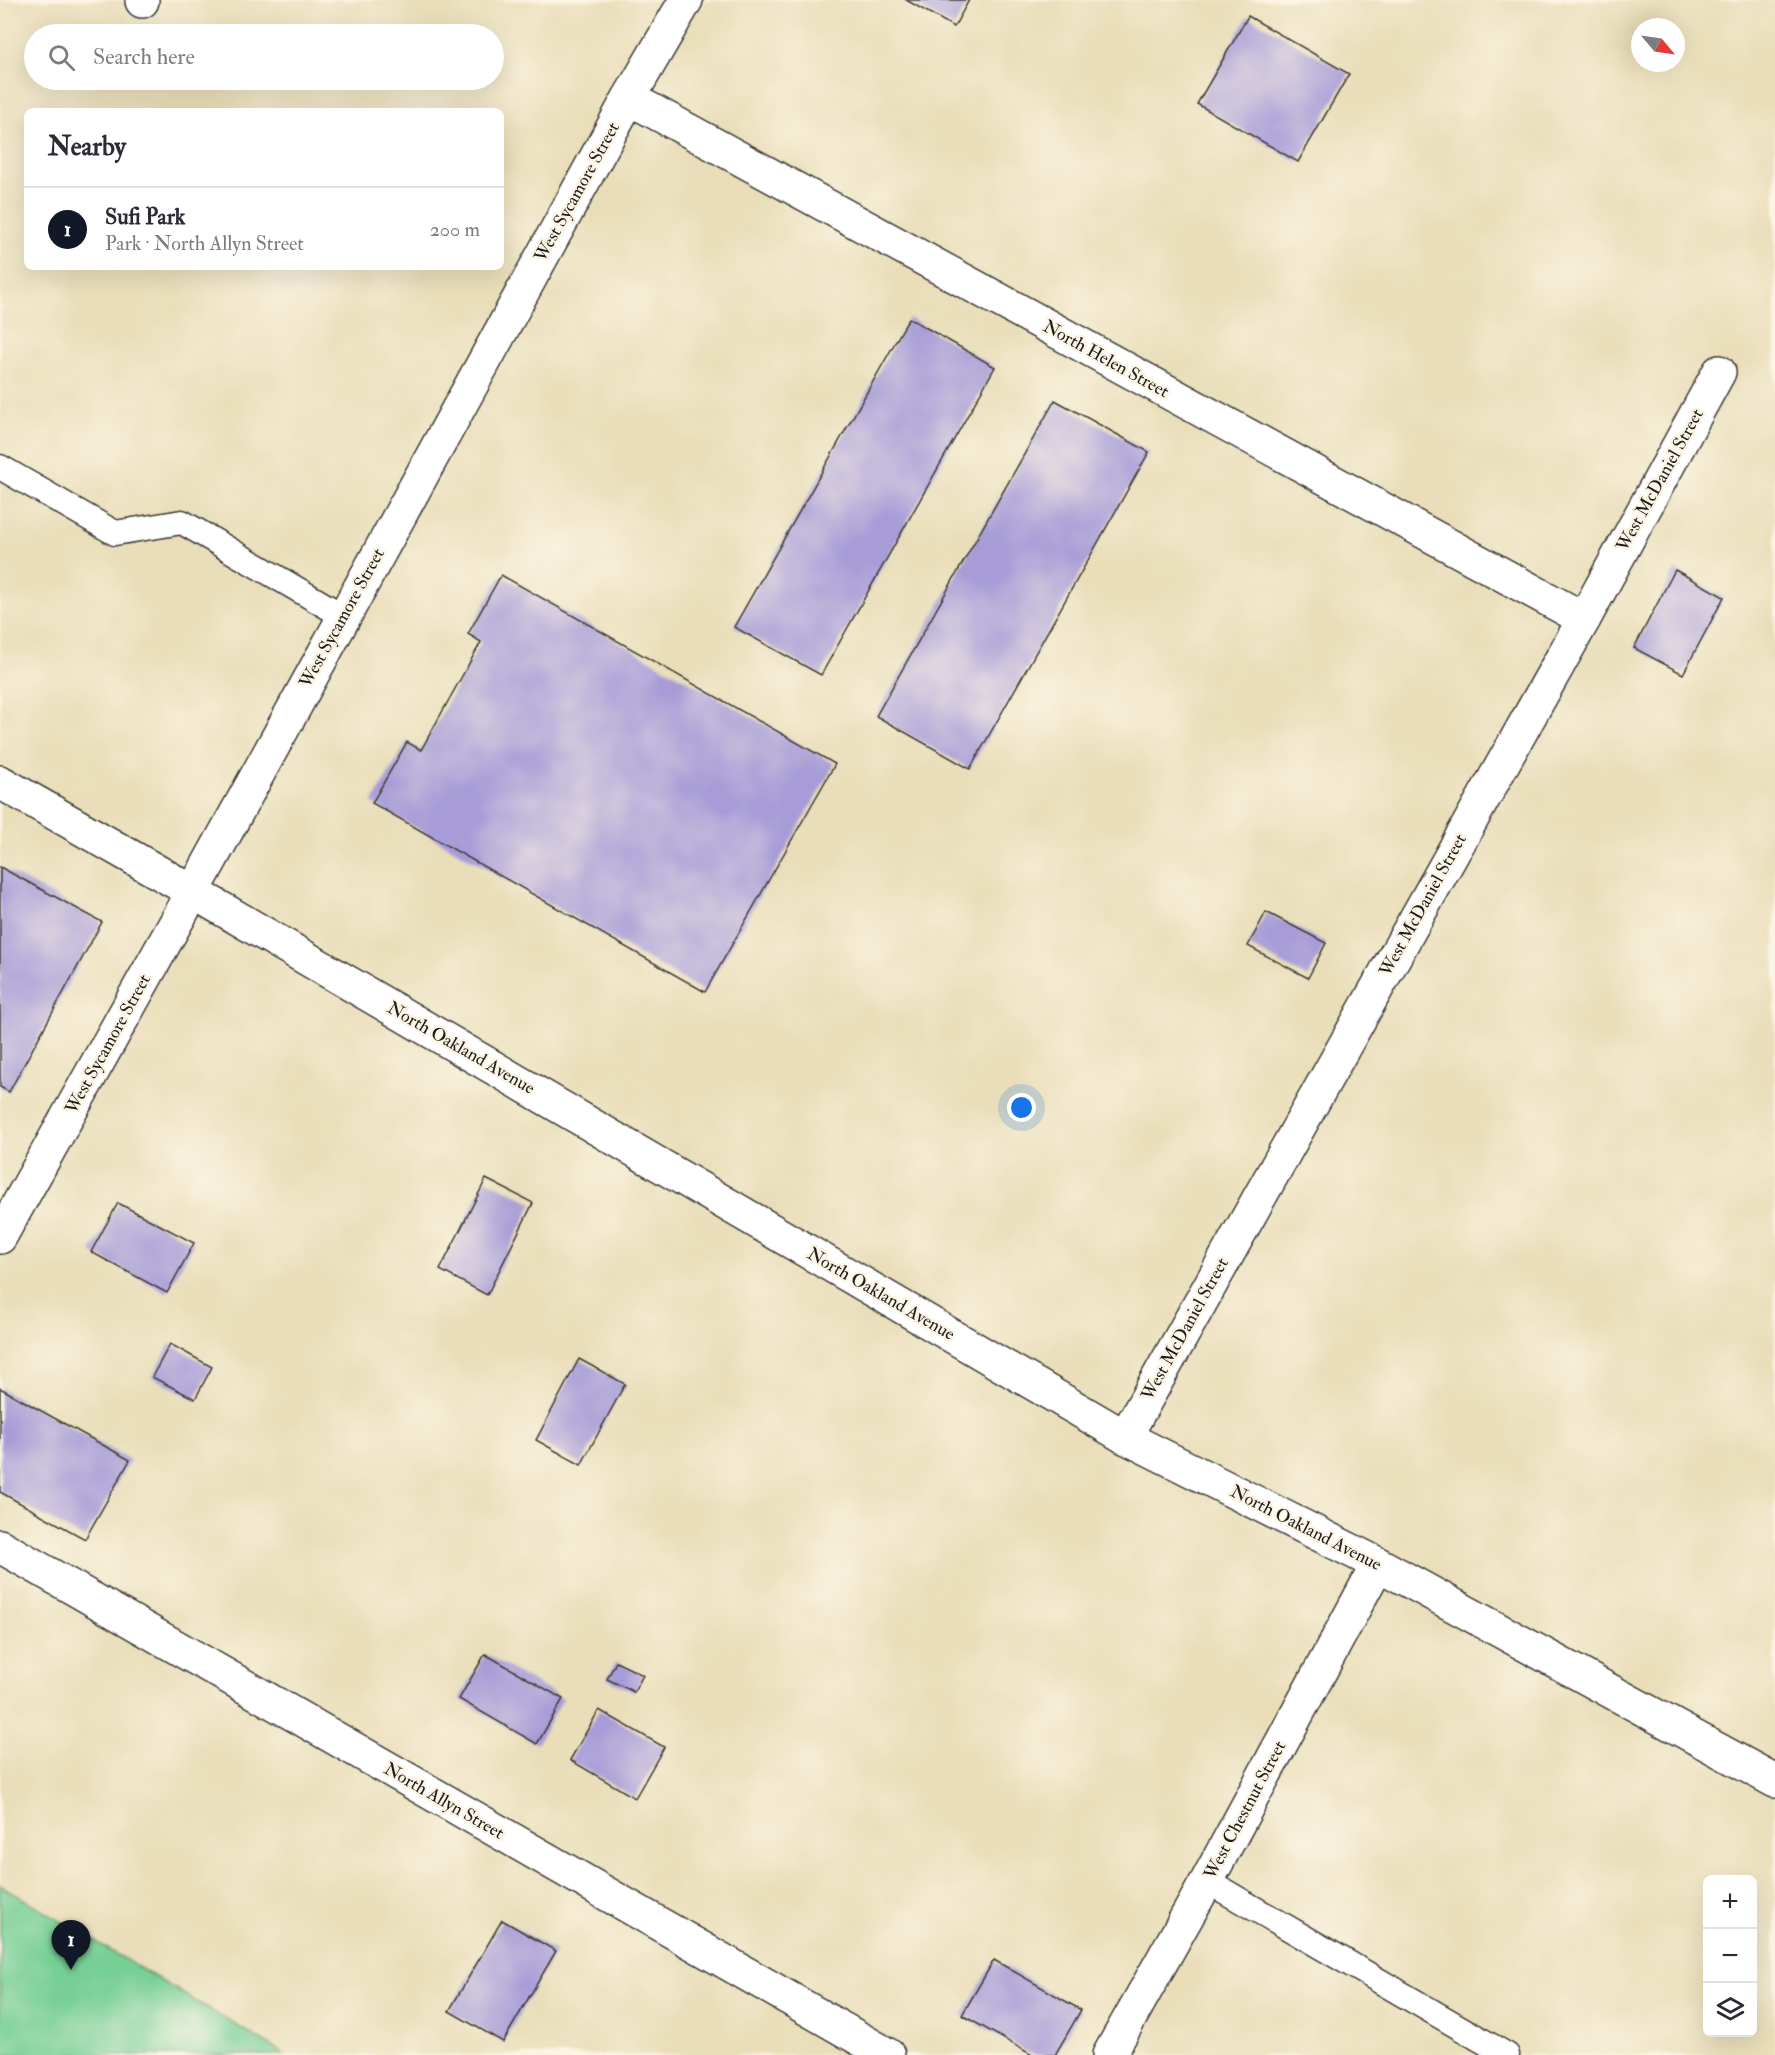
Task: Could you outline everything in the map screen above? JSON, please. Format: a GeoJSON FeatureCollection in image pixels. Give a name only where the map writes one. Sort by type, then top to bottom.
{"type":"FeatureCollection","features":[{"type":"Feature","properties":{"kind":"street","name":"West Sycamore Street"},"geometry":{"type":"LineString","coordinates":[[0,1237],[193,892],[629,98],[686,0]]}},
{"type":"Feature","properties":{"kind":"street","name":"North Helen Street"},"geometry":{"type":"LineString","coordinates":[[629,98],[1584,619]]}},
{"type":"Feature","properties":{"kind":"street","name":"West McDaniel Street"},"geometry":{"type":"LineString","coordinates":[[1125,1437],[1584,619],[1719,372]]}},
{"type":"Feature","properties":{"kind":"street","name":"North Oakland Avenue"},"geometry":{"type":"LineString","coordinates":[[0,782],[193,892],[1125,1437],[1378,1564],[1775,1781]]}},
{"type":"Feature","properties":{"kind":"street","name":"North Allyn Street"},"geometry":{"type":"LineString","coordinates":[[0,1546],[888,2055]]}},
{"type":"Feature","properties":{"kind":"street","name":"West Chestnut Street"},"geometry":{"type":"LineString","coordinates":[[1109,2055],[1207,1881],[1378,1564]]}},
{"type":"Feature","properties":{"kind":"lane"},"geometry":{"type":"LineString","coordinates":[[0,467],[115,533],[182,522],[343,616]]}},
{"type":"Feature","properties":{"kind":"lane"},"geometry":{"type":"LineString","coordinates":[[1207,1881],[1507,2055]]}},
{"type":"Feature","properties":{"kind":"green space"},"geometry":{"type":"Polygon","coordinates":[[[0,1885],[286,2055],[0,2055],[0,1885]]]}},
{"type":"Feature","properties":{"kind":"building"},"geometry":{"type":"Polygon","coordinates":[[[906,0],[969,0],[954,27],[906,0]]]}},
{"type":"Feature","properties":{"kind":"building"},"geometry":{"type":"Polygon","coordinates":[[[1248,16],[1349,74],[1298,162],[1197,104],[1248,16]]]}},
{"type":"Feature","properties":{"kind":"building"},"geometry":{"type":"Polygon","coordinates":[[[909,318],[995,367],[821,675],[734,627],[909,318]]]}},
{"type":"Feature","properties":{"kind":"building"},"geometry":{"type":"Polygon","coordinates":[[[1055,400],[1149,452],[970,769],[876,716],[1055,400]]]}},
{"type":"Feature","properties":{"kind":"building"},"geometry":{"type":"Polygon","coordinates":[[[1675,570],[1724,597],[1683,674],[1634,648],[1675,570]]]}},
{"type":"Feature","properties":{"kind":"building"},"geometry":{"type":"Polygon","coordinates":[[[501,575],[835,764],[705,992],[372,803],[407,742],[421,750],[481,642],[468,634],[501,575]]]}},
{"type":"Feature","properties":{"kind":"building"},"geometry":{"type":"Polygon","coordinates":[[[0,867],[102,922],[9,1092],[0,1087],[0,867]]]}},
{"type":"Feature","properties":{"kind":"building"},"geometry":{"type":"Polygon","coordinates":[[[1266,912],[1326,943],[1308,978],[1248,946],[1266,912]]]}},
{"type":"Feature","properties":{"kind":"building"},"geometry":{"type":"Polygon","coordinates":[[[486,1179],[533,1203],[487,1295],[440,1270],[486,1179]]]}},
{"type":"Feature","properties":{"kind":"building"},"geometry":{"type":"Polygon","coordinates":[[[118,1203],[194,1243],[167,1293],[91,1252],[118,1203]]]}},
{"type":"Feature","properties":{"kind":"building"},"geometry":{"type":"Polygon","coordinates":[[[170,1344],[212,1367],[195,1399],[152,1377],[170,1344]]]}},
{"type":"Feature","properties":{"kind":"building"},"geometry":{"type":"Polygon","coordinates":[[[579,1359],[625,1384],[581,1465],[536,1440],[579,1359]]]}},
{"type":"Feature","properties":{"kind":"building"},"geometry":{"type":"Polygon","coordinates":[[[0,1388],[130,1460],[85,1539],[0,1492],[0,1388]]]}},
{"type":"Feature","properties":{"kind":"building"},"geometry":{"type":"Polygon","coordinates":[[[485,1654],[563,1699],[537,1744],[459,1699],[485,1654]]]}},
{"type":"Feature","properties":{"kind":"building"},"geometry":{"type":"Polygon","coordinates":[[[616,1662],[643,1675],[634,1692],[607,1679],[616,1662]]]}},
{"type":"Feature","properties":{"kind":"building"},"geometry":{"type":"Polygon","coordinates":[[[599,1710],[664,1747],[635,1798],[570,1760],[599,1710]]]}},
{"type":"Feature","properties":{"kind":"building"},"geometry":{"type":"Polygon","coordinates":[[[502,1920],[556,1951],[503,2042],[449,2011],[502,1920]]]}},
{"type":"Feature","properties":{"kind":"building"},"geometry":{"type":"Polygon","coordinates":[[[994,1960],[1081,2010],[1055,2055],[1032,2055],[962,2015],[994,1960]]]}},
{"type":"Feature","properties":{"kind":"place","name":"Sufi Park"},"geometry":{"type":"Point","coordinates":[71,1970]}}]}
